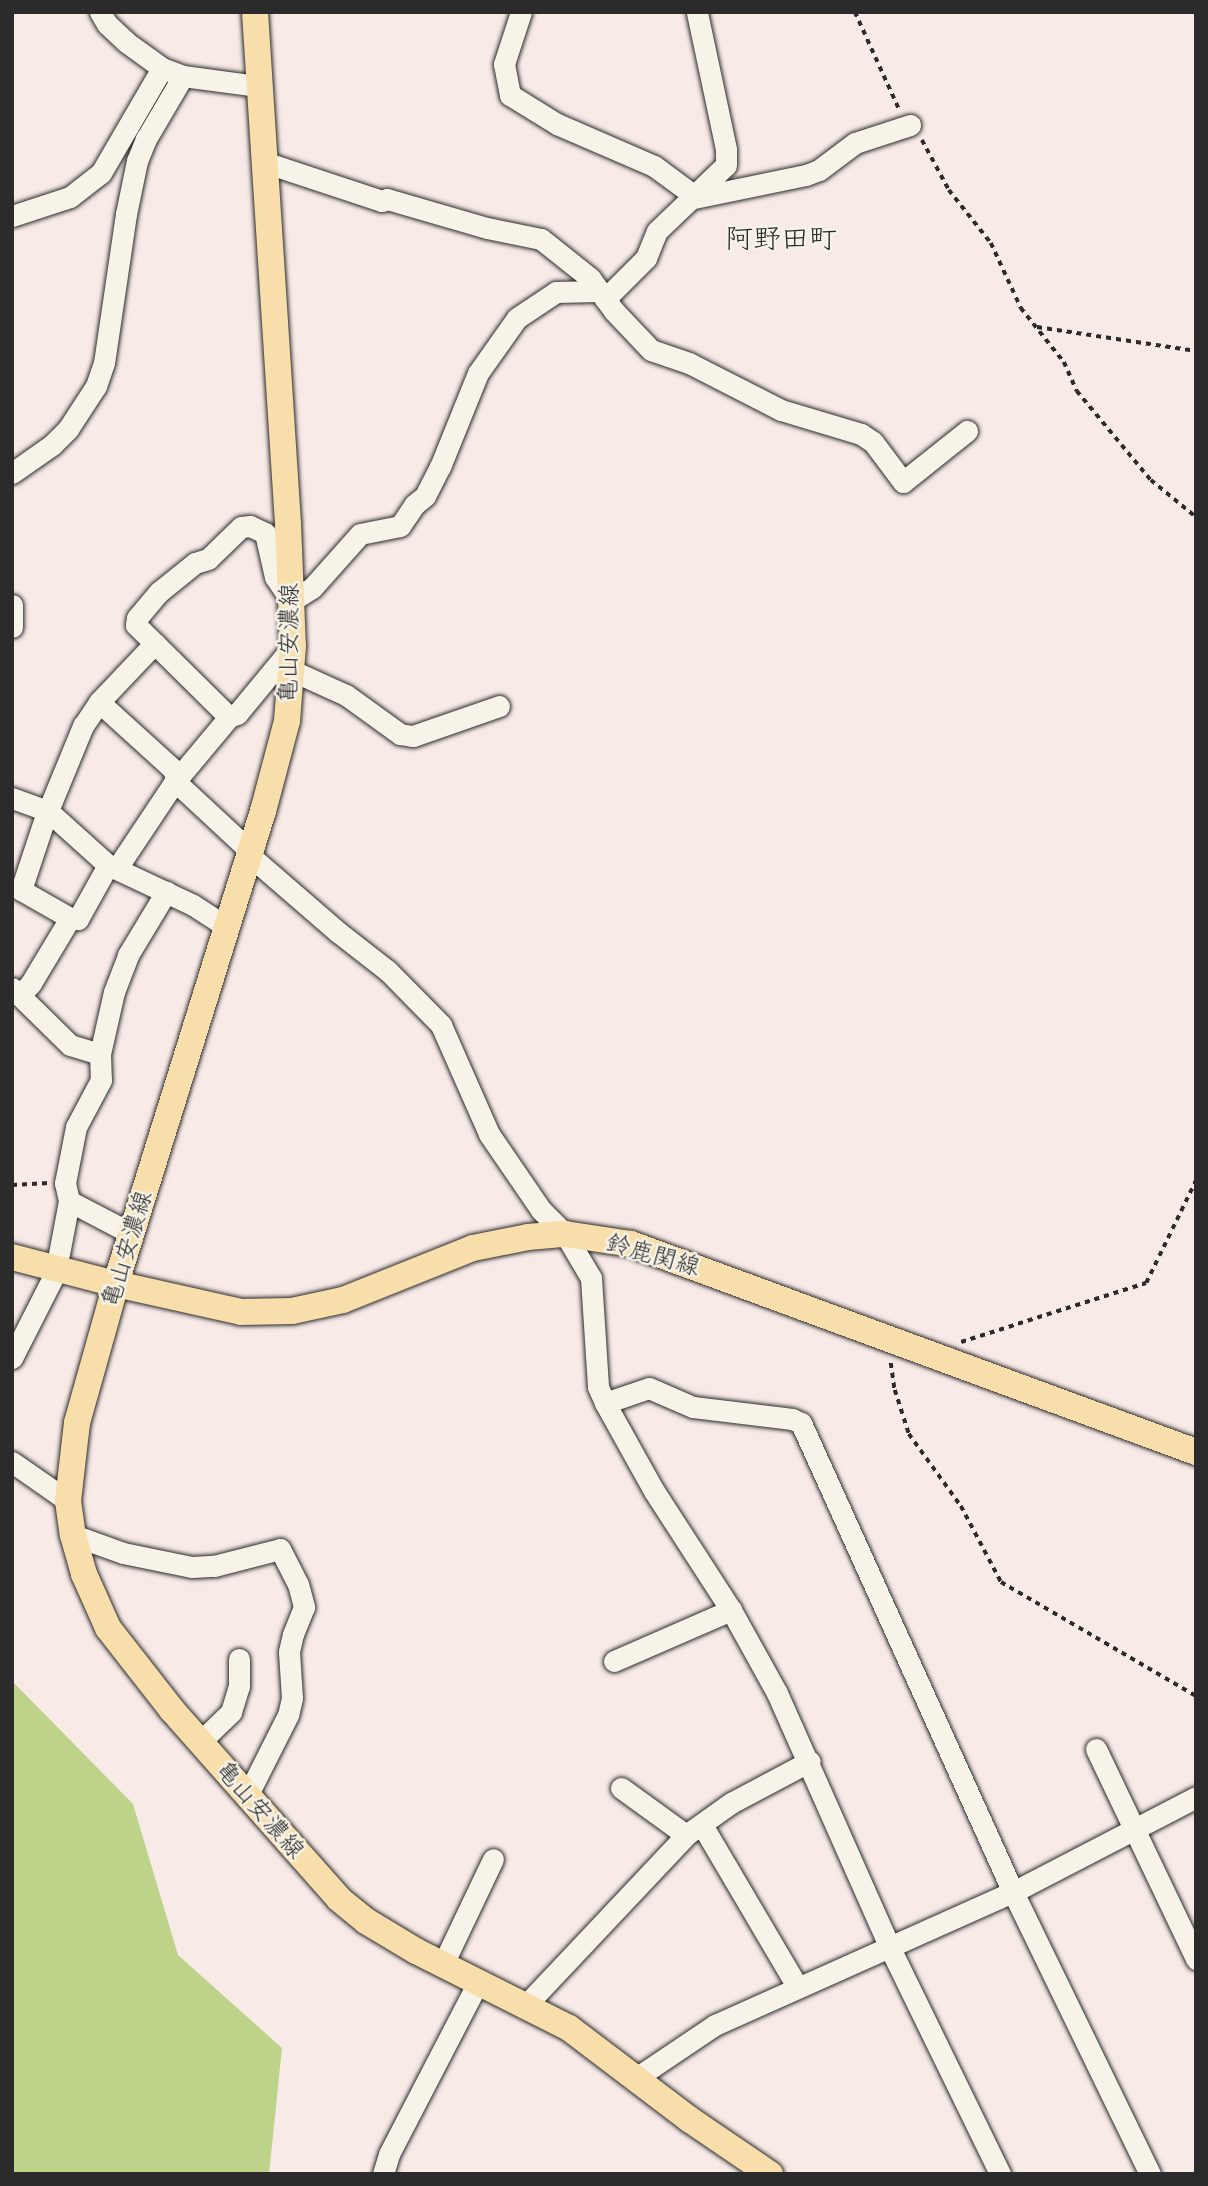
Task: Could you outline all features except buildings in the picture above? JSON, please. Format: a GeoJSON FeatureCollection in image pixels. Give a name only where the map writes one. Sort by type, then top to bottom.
{"type":"FeatureCollection","features":[{"type":"Feature","properties":{"kind":"main road","name":"亀山安濃線"},"geometry":{"type":"LineString","coordinates":[[255,12],[293,659],[281,751],[116,1284],[77,1423],[68,1501],[73,1535],[84,1574],[108,1628],[172,1710],[339,1899],[388,1934],[569,2028],[689,2119],[770,2174]]}},
{"type":"Feature","properties":{"kind":"main road","name":"鈴鹿関線"},"geometry":{"type":"LineString","coordinates":[[12,1257],[241,1312],[292,1311],[343,1300],[473,1248],[527,1237],[565,1234],[631,1244],[1196,1452]]}},
{"type":"Feature","properties":{"kind":"street"},"geometry":{"type":"LineString","coordinates":[[100,12],[107,24],[126,42],[162,68],[183,76],[258,86]]}},
{"type":"Feature","properties":{"kind":"street"},"geometry":{"type":"LineString","coordinates":[[521,12],[504,64],[510,95],[557,124],[654,166],[692,196],[819,170],[855,143],[910,125]]}},
{"type":"Feature","properties":{"kind":"street"},"geometry":{"type":"LineString","coordinates":[[229,717],[136,625],[137,618],[159,593],[195,563],[208,559],[242,527],[250,526],[265,534],[275,577],[291,601],[312,588],[360,534],[394,530],[405,522],[440,467],[478,373],[511,325],[541,300],[556,292],[602,295],[646,258],[657,231],[722,171],[727,160],[696,12]]}},
{"type":"Feature","properties":{"kind":"street"},"geometry":{"type":"LineString","coordinates":[[12,216],[70,197],[102,173],[162,68]]}},
{"type":"Feature","properties":{"kind":"street"},"geometry":{"type":"LineString","coordinates":[[12,473],[52,445],[68,429],[96,386],[104,363],[125,214],[137,161],[146,139],[183,76]]}},
{"type":"Feature","properties":{"kind":"street"},"geometry":{"type":"LineString","coordinates":[[264,162],[382,201],[387,199],[487,228],[541,239],[575,264],[651,350],[689,363],[781,410],[861,434],[873,442],[903,482],[967,431]]}},
{"type":"Feature","properties":{"kind":"street"},"geometry":{"type":"LineString","coordinates":[[12,605],[12,627]]}},
{"type":"Feature","properties":{"kind":"street"},"geometry":{"type":"LineString","coordinates":[[155,643],[99,702],[83,726],[48,811],[21,890],[70,919],[78,919],[176,780],[229,717],[237,714],[293,659],[400,734],[413,736],[499,706]]}},
{"type":"Feature","properties":{"kind":"street"},"geometry":{"type":"LineString","coordinates":[[99,702],[173,769],[176,780],[249,853],[338,932],[388,971],[442,1025],[489,1134],[541,1210],[565,1234],[591,1278],[598,1387],[605,1403],[654,1491],[731,1610],[777,1693],[810,1761],[889,1946],[1000,2174]]}},
{"type":"Feature","properties":{"kind":"street"},"geometry":{"type":"LineString","coordinates":[[12,798],[48,811],[113,867],[166,892],[228,927]]}},
{"type":"Feature","properties":{"kind":"street"},"geometry":{"type":"LineString","coordinates":[[59,1254],[76,1127],[101,1080],[100,1054],[114,992],[128,955],[166,892]]}},
{"type":"Feature","properties":{"kind":"street"},"geometry":{"type":"LineString","coordinates":[[70,919],[31,983],[16,992],[71,1045],[100,1054]]}},
{"type":"Feature","properties":{"kind":"street"},"geometry":{"type":"LineString","coordinates":[[67,1192],[132,1234]]}},
{"type":"Feature","properties":{"kind":"street"},"geometry":{"type":"LineString","coordinates":[[12,1357],[52,1279]]}},
{"type":"Feature","properties":{"kind":"street"},"geometry":{"type":"LineString","coordinates":[[605,1403],[649,1388],[693,1407],[792,1419],[800,1423],[1013,1892],[1150,2174]]}},
{"type":"Feature","properties":{"kind":"street"},"geometry":{"type":"LineString","coordinates":[[12,1462],[68,1501]]}},
{"type":"Feature","properties":{"kind":"street"},"geometry":{"type":"LineString","coordinates":[[73,1535],[123,1553],[192,1567],[214,1566],[280,1549],[298,1584],[304,1607],[292,1634],[289,1652],[292,1698],[288,1715],[247,1796]]}},
{"type":"Feature","properties":{"kind":"street"},"geometry":{"type":"LineString","coordinates":[[614,1661],[731,1610]]}},
{"type":"Feature","properties":{"kind":"street"},"geometry":{"type":"LineString","coordinates":[[201,1741],[232,1712],[239,1686],[239,1659]]}},
{"type":"Feature","properties":{"kind":"street"},"geometry":{"type":"LineString","coordinates":[[1096,1749],[1196,1959]]}},
{"type":"Feature","properties":{"kind":"street"},"geometry":{"type":"LineString","coordinates":[[526,2005],[694,1830],[731,1803],[810,1761]]}},
{"type":"Feature","properties":{"kind":"street"},"geometry":{"type":"LineString","coordinates":[[621,1788],[694,1830],[797,1986]]}},
{"type":"Feature","properties":{"kind":"street"},"geometry":{"type":"LineString","coordinates":[[636,2078],[715,2025],[797,1986],[1013,1892],[1196,1797]]}},
{"type":"Feature","properties":{"kind":"street"},"geometry":{"type":"LineString","coordinates":[[443,1964],[493,1859]]}},
{"type":"Feature","properties":{"kind":"street"},"geometry":{"type":"LineString","coordinates":[[383,2174],[389,2154],[478,1982]]}},
{"type":"Feature","properties":{"kind":"path"},"geometry":{"type":"LineString","coordinates":[[855,12],[898,108],[918,131],[950,190],[991,243],[1021,308],[1065,362],[1077,391],[1151,480],[1196,517]]}},
{"type":"Feature","properties":{"kind":"path"},"geometry":{"type":"LineString","coordinates":[[1037,327],[1196,351]]}},
{"type":"Feature","properties":{"kind":"path"},"geometry":{"type":"LineString","coordinates":[[942,1358],[955,1345],[967,1339],[1146,1283],[1196,1180]]}},
{"type":"Feature","properties":{"kind":"path"},"geometry":{"type":"LineString","coordinates":[[12,1185],[67,1192]]}},
{"type":"Feature","properties":{"kind":"path"},"geometry":{"type":"LineString","coordinates":[[893,1339],[891,1362],[895,1390],[909,1434],[961,1506],[1001,1582],[1196,1696]]}},
{"type":"Feature","properties":{"kind":"green space"},"geometry":{"type":"Polygon","coordinates":[[[12,1681],[133,1804],[178,1955],[282,2048],[269,2174],[12,2174],[12,1681]]]}},
{"type":"Feature","properties":{"kind":"district","name":"阿野田町"},"geometry":{"type":"Point","coordinates":[781,239]}}]}
